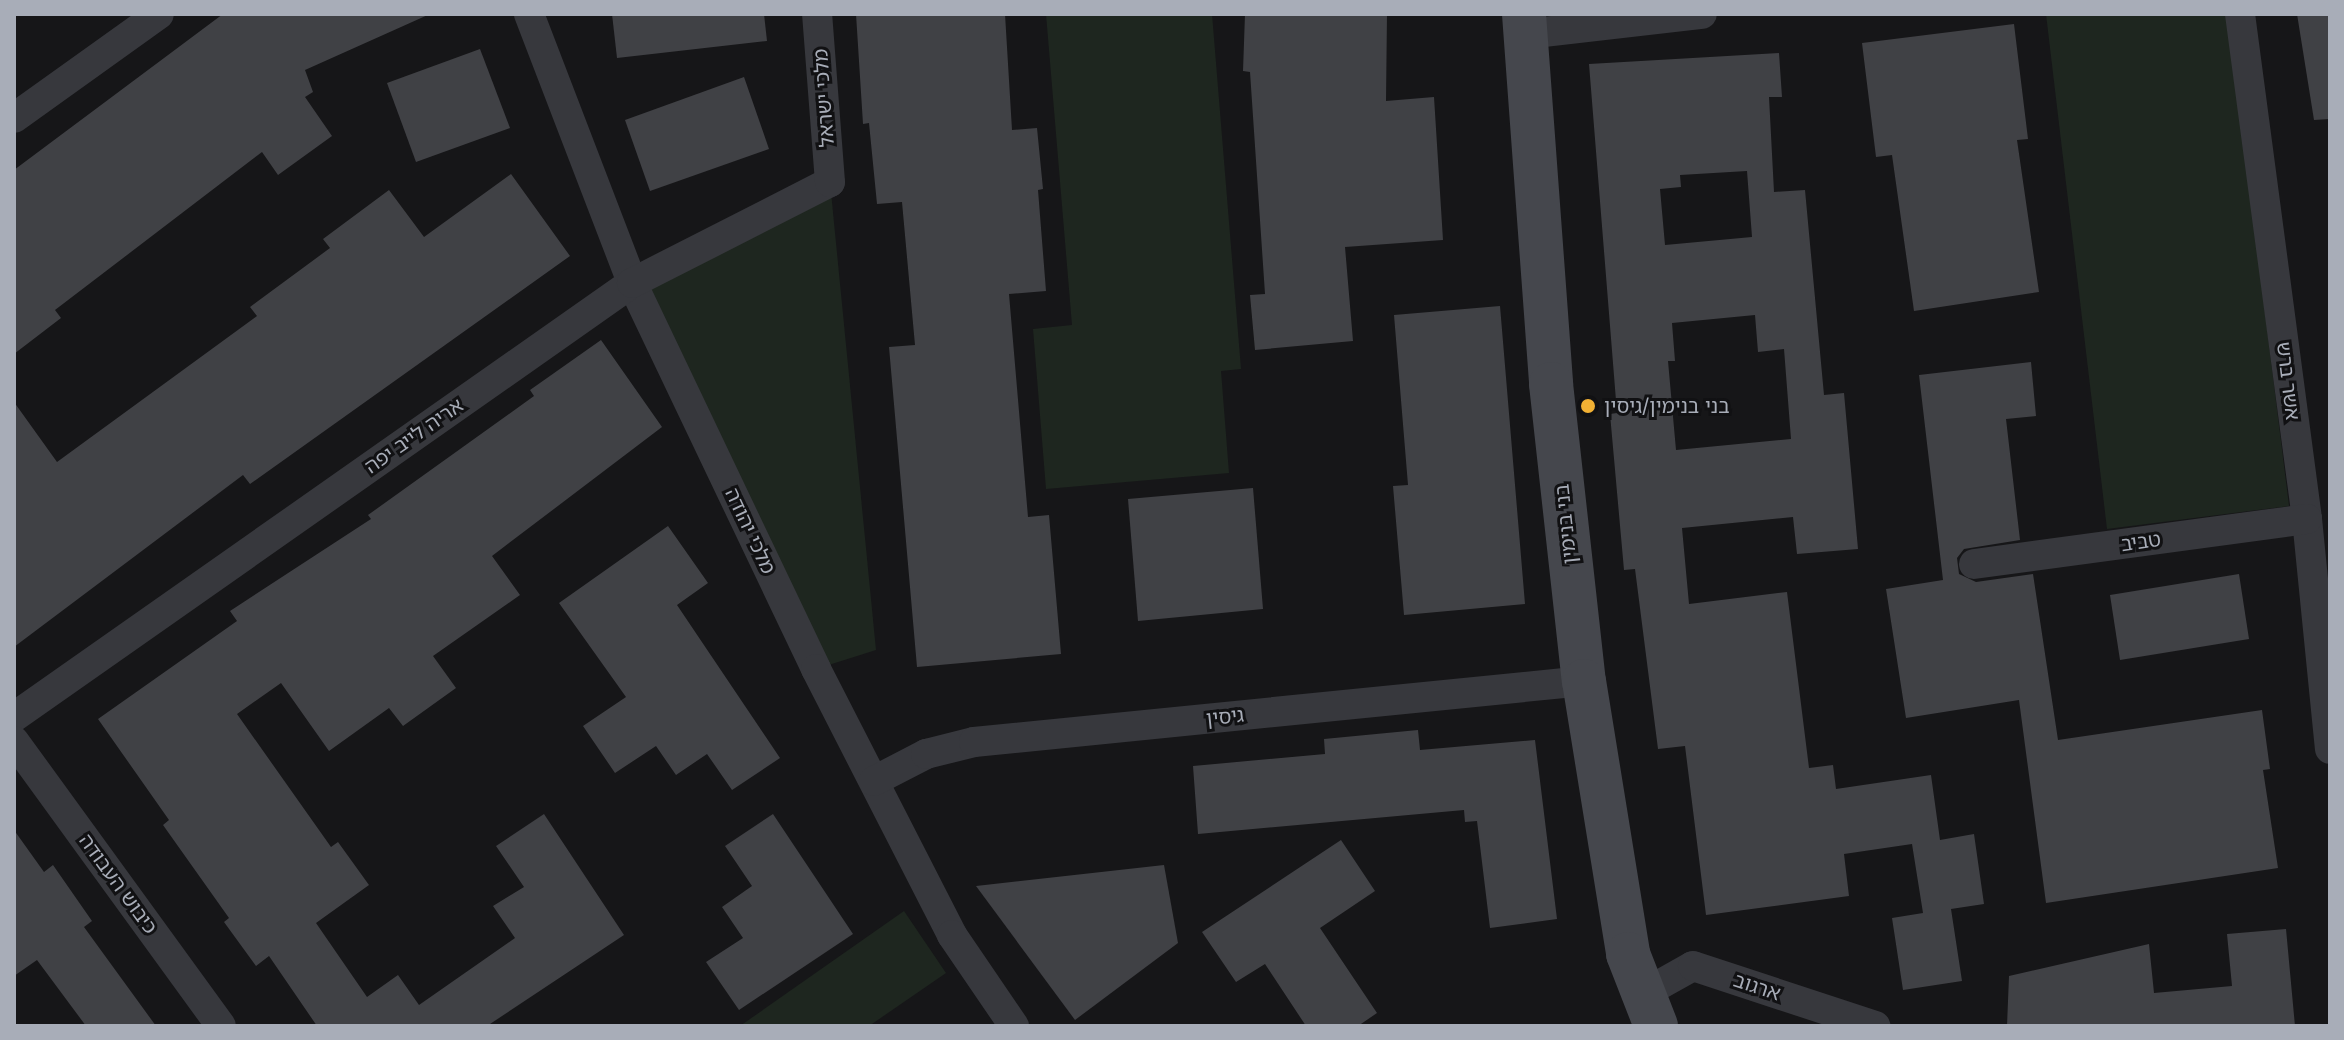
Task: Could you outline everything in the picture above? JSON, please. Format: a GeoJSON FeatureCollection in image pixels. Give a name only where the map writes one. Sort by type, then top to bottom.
{"type":"FeatureCollection","features":[{"type":"Feature","properties":{"kind":"street"},"geometry":{"type":"LineString","coordinates":[[14,118],[159,14]]}},
{"type":"Feature","properties":{"kind":"street","name":"מלכי יהודה"},"geometry":{"type":"LineString","coordinates":[[529,14],[632,283],[952,935],[1014,1026]]}},
{"type":"Feature","properties":{"kind":"street","name":"מלכי ישראל"},"geometry":{"type":"LineString","coordinates":[[817,14],[830,182]]}},
{"type":"Feature","properties":{"kind":"street"},"geometry":{"type":"LineString","coordinates":[[1525,24],[1702,14]]}},
{"type":"Feature","properties":{"kind":"street","name":"אשר ברש"},"geometry":{"type":"LineString","coordinates":[[2240,14],[2307,519],[2330,749]]}},
{"type":"Feature","properties":{"kind":"street","name":"בני בנימין"},"geometry":{"type":"LineString","coordinates":[[1525,24],[1551,384],[1584,681],[1628,954],[1649,1010]]}},
{"type":"Feature","properties":{"kind":"street","name":"אריה לייב יפה"},"geometry":{"type":"LineString","coordinates":[[14,717],[632,283],[830,182]]}},
{"type":"Feature","properties":{"kind":"street","name":"טביב"},"geometry":{"type":"LineString","coordinates":[[1974,564],[2307,519]]}},
{"type":"Feature","properties":{"kind":"street","name":"גיסין"},"geometry":{"type":"LineString","coordinates":[[874,781],[926,754],[974,742],[1584,681]]}},
{"type":"Feature","properties":{"kind":"street","name":"כיבוש העבודה"},"geometry":{"type":"LineString","coordinates":[[14,741],[221,1026]]}},
{"type":"Feature","properties":{"kind":"street","name":"ארגוב"},"geometry":{"type":"LineString","coordinates":[[1649,1010],[1693,966],[1875,1026]]}},
{"type":"Feature","properties":{"kind":"shaded area"},"geometry":{"type":"Polygon","coordinates":[[[1046,14],[1212,14],[1241,369],[1221,371],[1229,473],[1046,489],[1033,329],[1072,325],[1046,14]]]}},
{"type":"Feature","properties":{"kind":"shaded area"},"geometry":{"type":"Polygon","coordinates":[[[2046,14],[2228,14],[2289,506],[2107,529],[2046,14]]]}},
{"type":"Feature","properties":{"kind":"shaded area"},"geometry":{"type":"Polygon","coordinates":[[[830,182],[876,650],[816,669],[632,283],[830,182]]]}},
{"type":"Feature","properties":{"kind":"shaded area"},"geometry":{"type":"Polygon","coordinates":[[[904,911],[946,973],[869,1026],[740,1026],[904,911]]]}},
{"type":"Feature","properties":{"kind":"building"},"geometry":{"type":"Polygon","coordinates":[[[223,14],[430,14],[305,70],[313,92],[305,97],[332,136],[278,175],[262,152],[55,310],[61,318],[14,354],[14,170],[223,14]]]}},
{"type":"Feature","properties":{"kind":"building"},"geometry":{"type":"Polygon","coordinates":[[[612,14],[764,14],[767,41],[617,58],[612,14]]]}},
{"type":"Feature","properties":{"kind":"building"},"geometry":{"type":"Polygon","coordinates":[[[856,14],[1005,14],[1012,130],[1037,128],[1043,189],[1038,190],[1046,291],[1009,294],[1028,517],[1049,515],[1061,654],[917,667],[889,347],[915,345],[902,202],[877,204],[869,123],[863,124],[856,14]]]}},
{"type":"Feature","properties":{"kind":"building"},"geometry":{"type":"Polygon","coordinates":[[[1245,14],[1387,14],[1386,101],[1434,97],[1443,240],[1345,247],[1353,341],[1255,350],[1250,295],[1265,294],[1250,72],[1243,71],[1245,14]]]}},
{"type":"Feature","properties":{"kind":"building"},"geometry":{"type":"Polygon","coordinates":[[[2297,14],[2330,14],[2330,119],[2314,120],[2297,14]]]}},
{"type":"Feature","properties":{"kind":"building"},"geometry":{"type":"Polygon","coordinates":[[[2014,24],[2028,139],[2017,140],[2039,292],[1914,311],[1892,155],[1876,157],[1862,43],[2014,24]]]}},
{"type":"Feature","properties":{"kind":"building"},"geometry":{"type":"Polygon","coordinates":[[[480,49],[510,128],[416,162],[387,83],[480,49]]]}},
{"type":"Feature","properties":{"kind":"building"},"geometry":{"type":"Polygon","coordinates":[[[1779,53],[1782,97],[1769,97],[1774,192],[1805,190],[1824,395],[1844,393],[1858,549],[1797,554],[1793,517],[1682,528],[1689,604],[1787,592],[1809,768],[1833,765],[1836,789],[1931,775],[1940,840],[1974,834],[1984,904],[1951,909],[1962,981],[1903,990],[1892,918],[1923,913],[1912,844],[1844,854],[1849,896],[1706,915],[1685,746],[1658,749],[1635,569],[1624,570],[1610,414],[1617,413],[1589,64],[1779,53]],[[1747,171],[1680,175],[1681,187],[1660,189],[1665,245],[1752,237],[1747,171]],[[1755,315],[1672,323],[1675,361],[1668,361],[1676,450],[1791,439],[1784,349],[1758,352],[1755,315]]]}},
{"type":"Feature","properties":{"kind":"building"},"geometry":{"type":"Polygon","coordinates":[[[744,77],[769,149],[650,191],[625,120],[744,77]]]}},
{"type":"Feature","properties":{"kind":"building"},"geometry":{"type":"Polygon","coordinates":[[[511,174],[570,256],[250,484],[243,475],[14,647],[14,402],[57,462],[257,316],[250,307],[330,248],[323,239],[389,190],[424,237],[511,174]]]}},
{"type":"Feature","properties":{"kind":"building"},"geometry":{"type":"Polygon","coordinates":[[[1500,306],[1525,604],[1404,615],[1393,486],[1408,485],[1394,315],[1500,306]]]}},
{"type":"Feature","properties":{"kind":"building"},"geometry":{"type":"Polygon","coordinates":[[[601,340],[662,427],[492,556],[520,595],[433,656],[456,688],[403,726],[389,708],[329,751],[281,683],[237,714],[331,847],[338,842],[369,885],[316,923],[367,997],[398,975],[419,1005],[515,938],[493,906],[524,887],[496,846],[544,814],[624,935],[487,1026],[317,1026],[269,956],[256,966],[224,922],[229,918],[163,825],[169,820],[98,719],[237,621],[230,611],[371,519],[368,515],[534,396],[530,390],[601,340]]]}},
{"type":"Feature","properties":{"kind":"building"},"geometry":{"type":"Polygon","coordinates":[[[2031,362],[2036,416],[2006,419],[2020,540],[1964,549],[1957,558],[1959,574],[1976,582],[2033,574],[2058,740],[2262,710],[2270,769],[2263,770],[2278,868],[2046,903],[2019,700],[1906,718],[1886,589],[1943,580],[1919,375],[2031,362]]]}},
{"type":"Feature","properties":{"kind":"building"},"geometry":{"type":"Polygon","coordinates":[[[1253,488],[1263,609],[1138,621],[1128,499],[1253,488]]]}},
{"type":"Feature","properties":{"kind":"building"},"geometry":{"type":"Polygon","coordinates":[[[668,526],[708,583],[677,605],[780,758],[732,790],[707,754],[676,775],[656,746],[615,773],[583,726],[626,697],[559,603],[668,526]]]}},
{"type":"Feature","properties":{"kind":"building"},"geometry":{"type":"Polygon","coordinates":[[[2239,574],[2249,639],[2120,660],[2110,595],[2239,574]]]}},
{"type":"Feature","properties":{"kind":"building"},"geometry":{"type":"Polygon","coordinates":[[[1418,730],[1420,750],[1535,740],[1557,919],[1490,928],[1477,821],[1465,822],[1464,810],[1198,834],[1193,766],[1325,754],[1324,739],[1418,730]]]}},
{"type":"Feature","properties":{"kind":"building"},"geometry":{"type":"Polygon","coordinates":[[[773,814],[853,934],[739,1010],[706,962],[743,938],[722,907],[752,886],[725,846],[773,814]]]}},
{"type":"Feature","properties":{"kind":"building"},"geometry":{"type":"Polygon","coordinates":[[[14,830],[44,872],[53,865],[92,921],[84,927],[156,1026],[86,1026],[37,960],[14,976],[14,830]]]}},
{"type":"Feature","properties":{"kind":"building"},"geometry":{"type":"Polygon","coordinates":[[[1341,840],[1375,891],[1320,928],[1377,1013],[1358,1026],[1306,1026],[1265,964],[1236,982],[1202,932],[1341,840]]]}},
{"type":"Feature","properties":{"kind":"building"},"geometry":{"type":"Polygon","coordinates":[[[1164,865],[1178,943],[1075,1020],[976,886],[1164,865]]]}},
{"type":"Feature","properties":{"kind":"building"},"geometry":{"type":"Polygon","coordinates":[[[2286,929],[2295,1026],[2007,1026],[2009,976],[2149,944],[2154,993],[2232,986],[2227,934],[2286,929]]]}},
{"type":"Feature","properties":{"kind":"place","name":"בני בנימין/גיסין"},"geometry":{"type":"Point","coordinates":[1588,406]}}]}
